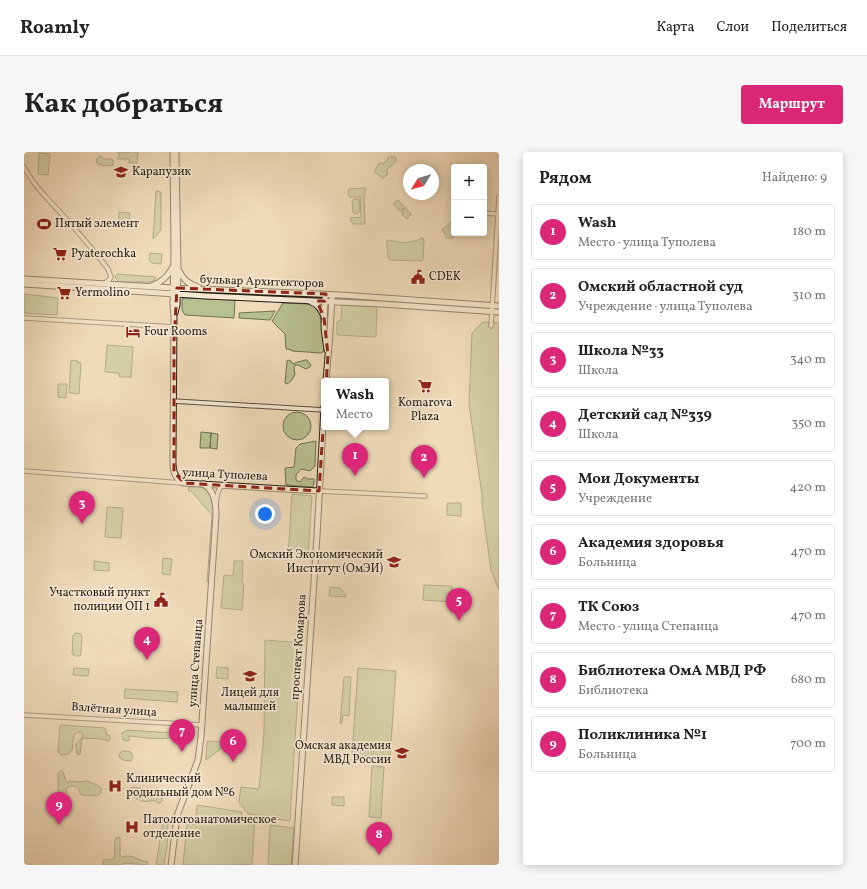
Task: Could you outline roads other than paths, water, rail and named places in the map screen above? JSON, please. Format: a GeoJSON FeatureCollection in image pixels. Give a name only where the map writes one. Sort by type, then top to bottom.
{"type":"FeatureCollection","features":[{"type":"Feature","properties":{"kind":"main road"},"geometry":{"type":"LineString","coordinates":[[173,152],[176,267],[184,279],[191,284],[207,289]]}},
{"type":"Feature","properties":{"kind":"main road"},"geometry":{"type":"LineString","coordinates":[[176,152],[176,267],[173,305],[173,453],[175,475],[178,480],[184,482]]}},
{"type":"Feature","properties":{"kind":"main road"},"geometry":{"type":"LineString","coordinates":[[148,286],[157,284],[163,280],[176,267]]}},
{"type":"Feature","properties":{"kind":"main road","name":"бульвар Архитекторов"},"geometry":{"type":"LineString","coordinates":[[24,279],[175,288],[326,294],[492,308],[499,312]]}},
{"type":"Feature","properties":{"kind":"main road","name":"бульвар Архитекторов"},"geometry":{"type":"LineString","coordinates":[[24,284],[332,302],[492,308],[499,306]]}},
{"type":"Feature","properties":{"kind":"main road"},"geometry":{"type":"LineString","coordinates":[[326,294],[324,318],[328,355]]}},
{"type":"Feature","properties":{"kind":"main road"},"geometry":{"type":"LineString","coordinates":[[326,378],[332,295]]}},
{"type":"Feature","properties":{"kind":"main road"},"geometry":{"type":"LineString","coordinates":[[304,300],[316,304],[324,318]]}},
{"type":"Feature","properties":{"kind":"main road","name":"проспект Комарова"},"geometry":{"type":"LineString","coordinates":[[295,865],[323,430]]}},
{"type":"Feature","properties":{"kind":"main road","name":"улица Туполева"},"geometry":{"type":"LineString","coordinates":[[184,482],[319,491]]}},
{"type":"Feature","properties":{"kind":"main road","name":"улица Степанца"},"geometry":{"type":"LineString","coordinates":[[171,865],[175,822],[178,810],[198,760],[202,726],[216,507],[212,492],[203,484]]}},
{"type":"Feature","properties":{"kind":"street"},"geometry":{"type":"LineString","coordinates":[[24,167],[41,193],[69,222],[104,263],[115,283],[119,285]]}},
{"type":"Feature","properties":{"kind":"street"},"geometry":{"type":"LineString","coordinates":[[491,326],[499,197]]}},
{"type":"Feature","properties":{"kind":"street"},"geometry":{"type":"LineString","coordinates":[[487,214],[498,213]]}},
{"type":"Feature","properties":{"kind":"street"},"geometry":{"type":"LineString","coordinates":[[104,284],[111,277]]}},
{"type":"Feature","properties":{"kind":"street"},"geometry":{"type":"LineString","coordinates":[[24,318],[174,327]]}},
{"type":"Feature","properties":{"kind":"street"},"geometry":{"type":"LineString","coordinates":[[173,402],[321,410]]}},
{"type":"Feature","properties":{"kind":"street","name":"улица Туполева"},"geometry":{"type":"LineString","coordinates":[[24,472],[184,482]]}},
{"type":"Feature","properties":{"kind":"street"},"geometry":{"type":"LineString","coordinates":[[169,482],[175,475]]}},
{"type":"Feature","properties":{"kind":"street","name":"улица Степанца"},"geometry":{"type":"LineString","coordinates":[[216,507],[218,490],[223,485]]}},
{"type":"Feature","properties":{"kind":"street","name":"улица Туполева"},"geometry":{"type":"LineString","coordinates":[[319,491],[425,496]]}},
{"type":"Feature","properties":{"kind":"street","name":"Взлётная улица"},"geometry":{"type":"LineString","coordinates":[[24,715],[202,726]]}},
{"type":"Feature","properties":{"kind":"place","name":"Карапузик"},"geometry":{"type":"Point","coordinates":[121,172]}},
{"type":"Feature","properties":{"kind":"place","name":"Пятый элемент"},"geometry":{"type":"Point","coordinates":[44,224]}},
{"type":"Feature","properties":{"kind":"place","name":"Pyaterochka"},"geometry":{"type":"Point","coordinates":[60,254]}},
{"type":"Feature","properties":{"kind":"place","name":"CDEK"},"geometry":{"type":"Point","coordinates":[418,277]}},
{"type":"Feature","properties":{"kind":"place","name":"Yermolino"},"geometry":{"type":"Point","coordinates":[64,293]}},
{"type":"Feature","properties":{"kind":"place","name":"Four Rooms"},"geometry":{"type":"Point","coordinates":[133,332]}},
{"type":"Feature","properties":{"kind":"place","name":"Komarova Plaza"},"geometry":{"type":"Point","coordinates":[425,386]}},
{"type":"Feature","properties":{"kind":"place","name":"Wash"},"geometry":{"type":"Point","coordinates":[355,476]}},
{"type":"Feature","properties":{"kind":"place","name":"Омский областной суд"},"geometry":{"type":"Point","coordinates":[424,478]}},
{"type":"Feature","properties":{"kind":"place","name":"Школа №33"},"geometry":{"type":"Point","coordinates":[82,524]}},
{"type":"Feature","properties":{"kind":"place","name":"Омский Экономический Институт (ОмЭИ)"},"geometry":{"type":"Point","coordinates":[394,562]}},
{"type":"Feature","properties":{"kind":"place","name":"Участковый пункт полиции ОП 1"},"geometry":{"type":"Point","coordinates":[161,600]}},
{"type":"Feature","properties":{"kind":"place","name":"Мои Документы"},"geometry":{"type":"Point","coordinates":[459,621]}},
{"type":"Feature","properties":{"kind":"place","name":"Детский сад №339"},"geometry":{"type":"Point","coordinates":[147,660]}},
{"type":"Feature","properties":{"kind":"place","name":"Лицей для малышей"},"geometry":{"type":"Point","coordinates":[250,676]}},
{"type":"Feature","properties":{"kind":"place","name":"ТК Союз"},"geometry":{"type":"Point","coordinates":[182,752]}},
{"type":"Feature","properties":{"kind":"place","name":"Омская академия МВД России"},"geometry":{"type":"Point","coordinates":[402,753]}},
{"type":"Feature","properties":{"kind":"place","name":"Академия здоровья"},"geometry":{"type":"Point","coordinates":[233,762]}},
{"type":"Feature","properties":{"kind":"place","name":"Клинический родильный дом №6"},"geometry":{"type":"Point","coordinates":[115,786]}},
{"type":"Feature","properties":{"kind":"place","name":"Поликлиника №1"},"geometry":{"type":"Point","coordinates":[59,825]}},
{"type":"Feature","properties":{"kind":"place","name":"Патологоанатомическое отделение"},"geometry":{"type":"Point","coordinates":[132,827]}},
{"type":"Feature","properties":{"kind":"place","name":"Библиотека ОмА МВД РФ"},"geometry":{"type":"Point","coordinates":[379,855]}}]}
